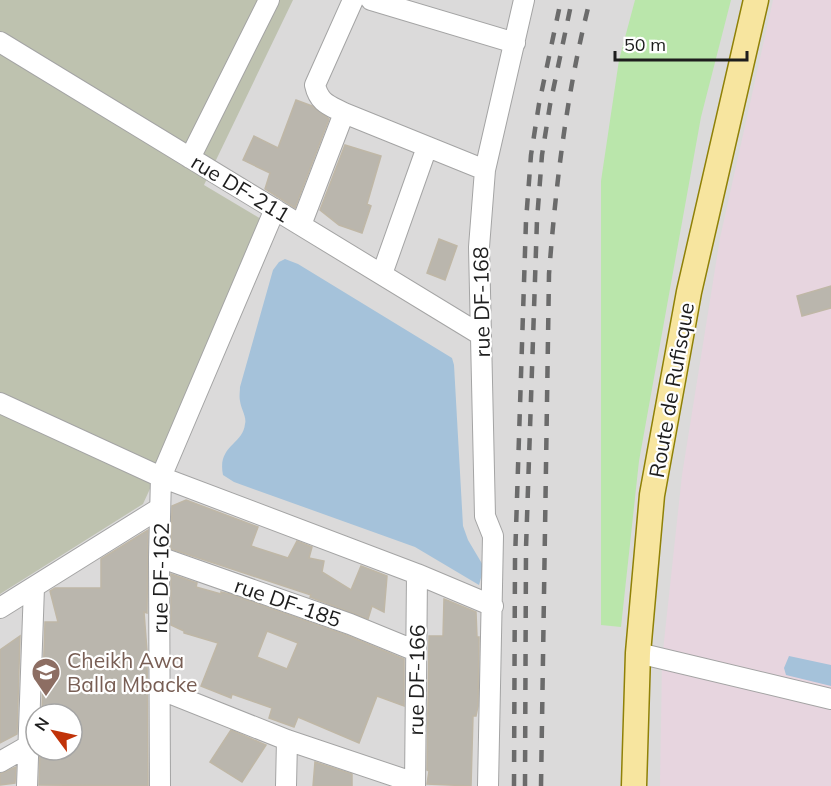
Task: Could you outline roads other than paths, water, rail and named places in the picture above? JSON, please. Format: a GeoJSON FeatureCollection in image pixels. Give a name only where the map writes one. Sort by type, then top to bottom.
{"type":"FeatureCollection","features":[{"type":"Feature","properties":{"kind":"main road","name":"Route de Rufisque"},"geometry":{"type":"LineString","coordinates":[[634,786],[638,652],[652,495],[689,292],[756,0]]}},
{"type":"Feature","properties":{"kind":"street"},"geometry":{"type":"LineString","coordinates":[[190,158],[269,0]]}},
{"type":"Feature","properties":{"kind":"street"},"geometry":{"type":"LineString","coordinates":[[352,0],[315,85],[317,96],[344,113],[485,170]]}},
{"type":"Feature","properties":{"kind":"street"},"geometry":{"type":"LineString","coordinates":[[371,0],[515,43]]}},
{"type":"Feature","properties":{"kind":"street","name":"rue DF-168"},"geometry":{"type":"LineString","coordinates":[[493,606],[493,536],[484,516],[479,247],[485,170],[524,0]]}},
{"type":"Feature","properties":{"kind":"street","name":"rue DF-211"},"geometry":{"type":"LineString","coordinates":[[0,42],[481,335]]}},
{"type":"Feature","properties":{"kind":"street"},"geometry":{"type":"LineString","coordinates":[[301,225],[344,113]]}},
{"type":"Feature","properties":{"kind":"street"},"geometry":{"type":"LineString","coordinates":[[382,274],[428,147]]}},
{"type":"Feature","properties":{"kind":"street"},"geometry":{"type":"LineString","coordinates":[[161,477],[275,209]]}},
{"type":"Feature","properties":{"kind":"street"},"geometry":{"type":"LineString","coordinates":[[0,403],[161,477],[417,574],[493,606],[488,786]]}},
{"type":"Feature","properties":{"kind":"street","name":"rue DF-162"},"geometry":{"type":"LineString","coordinates":[[160,786],[161,477]]}},
{"type":"Feature","properties":{"kind":"street"},"geometry":{"type":"LineString","coordinates":[[0,609],[160,508]]}},
{"type":"Feature","properties":{"kind":"street","name":"rue DF-185"},"geometry":{"type":"LineString","coordinates":[[159,557],[350,624],[416,651]]}},
{"type":"Feature","properties":{"kind":"street","name":"rue DF-166"},"geometry":{"type":"LineString","coordinates":[[415,784],[417,574]]}},
{"type":"Feature","properties":{"kind":"street"},"geometry":{"type":"LineString","coordinates":[[30,702],[34,587]]}},
{"type":"Feature","properties":{"kind":"street"},"geometry":{"type":"LineString","coordinates":[[638,652],[831,699]]}},
{"type":"Feature","properties":{"kind":"street"},"geometry":{"type":"LineString","coordinates":[[159,689],[287,740],[415,784]]}},
{"type":"Feature","properties":{"kind":"street"},"geometry":{"type":"LineString","coordinates":[[286,786],[287,740]]}},
{"type":"Feature","properties":{"kind":"street"},"geometry":{"type":"LineString","coordinates":[[0,762],[24,748]]}},
{"type":"Feature","properties":{"kind":"street"},"geometry":{"type":"LineString","coordinates":[[27,786],[28,762]]}},
{"type":"Feature","properties":{"kind":"water"},"geometry":{"type":"Polygon","coordinates":[[[285,259],[298,264],[452,358],[463,526],[468,540],[484,567],[479,585],[415,547],[234,482],[223,475],[224,457],[240,437],[245,424],[240,387],[273,270],[279,262],[285,259]]]}},
{"type":"Feature","properties":{"kind":"water"},"geometry":{"type":"Polygon","coordinates":[[[789,656],[831,665],[831,686],[786,675],[784,668],[789,656]]]}},
{"type":"Feature","properties":{"kind":"railway"},"geometry":{"type":"LineString","coordinates":[[514,786],[515,560],[526,221],[531,155],[539,104],[561,0]]}},
{"type":"Feature","properties":{"kind":"railway"},"geometry":{"type":"LineString","coordinates":[[525,786],[526,548],[537,220],[542,155],[572,0]]}},
{"type":"Feature","properties":{"kind":"railway"},"geometry":{"type":"LineString","coordinates":[[541,786],[549,274],[564,136],[575,68],[590,0]]}},
{"type":"Feature","properties":{"kind":"place","name":"Cheikh Awa Balla Mbacke"},"geometry":{"type":"Point","coordinates":[46,698]}}]}
